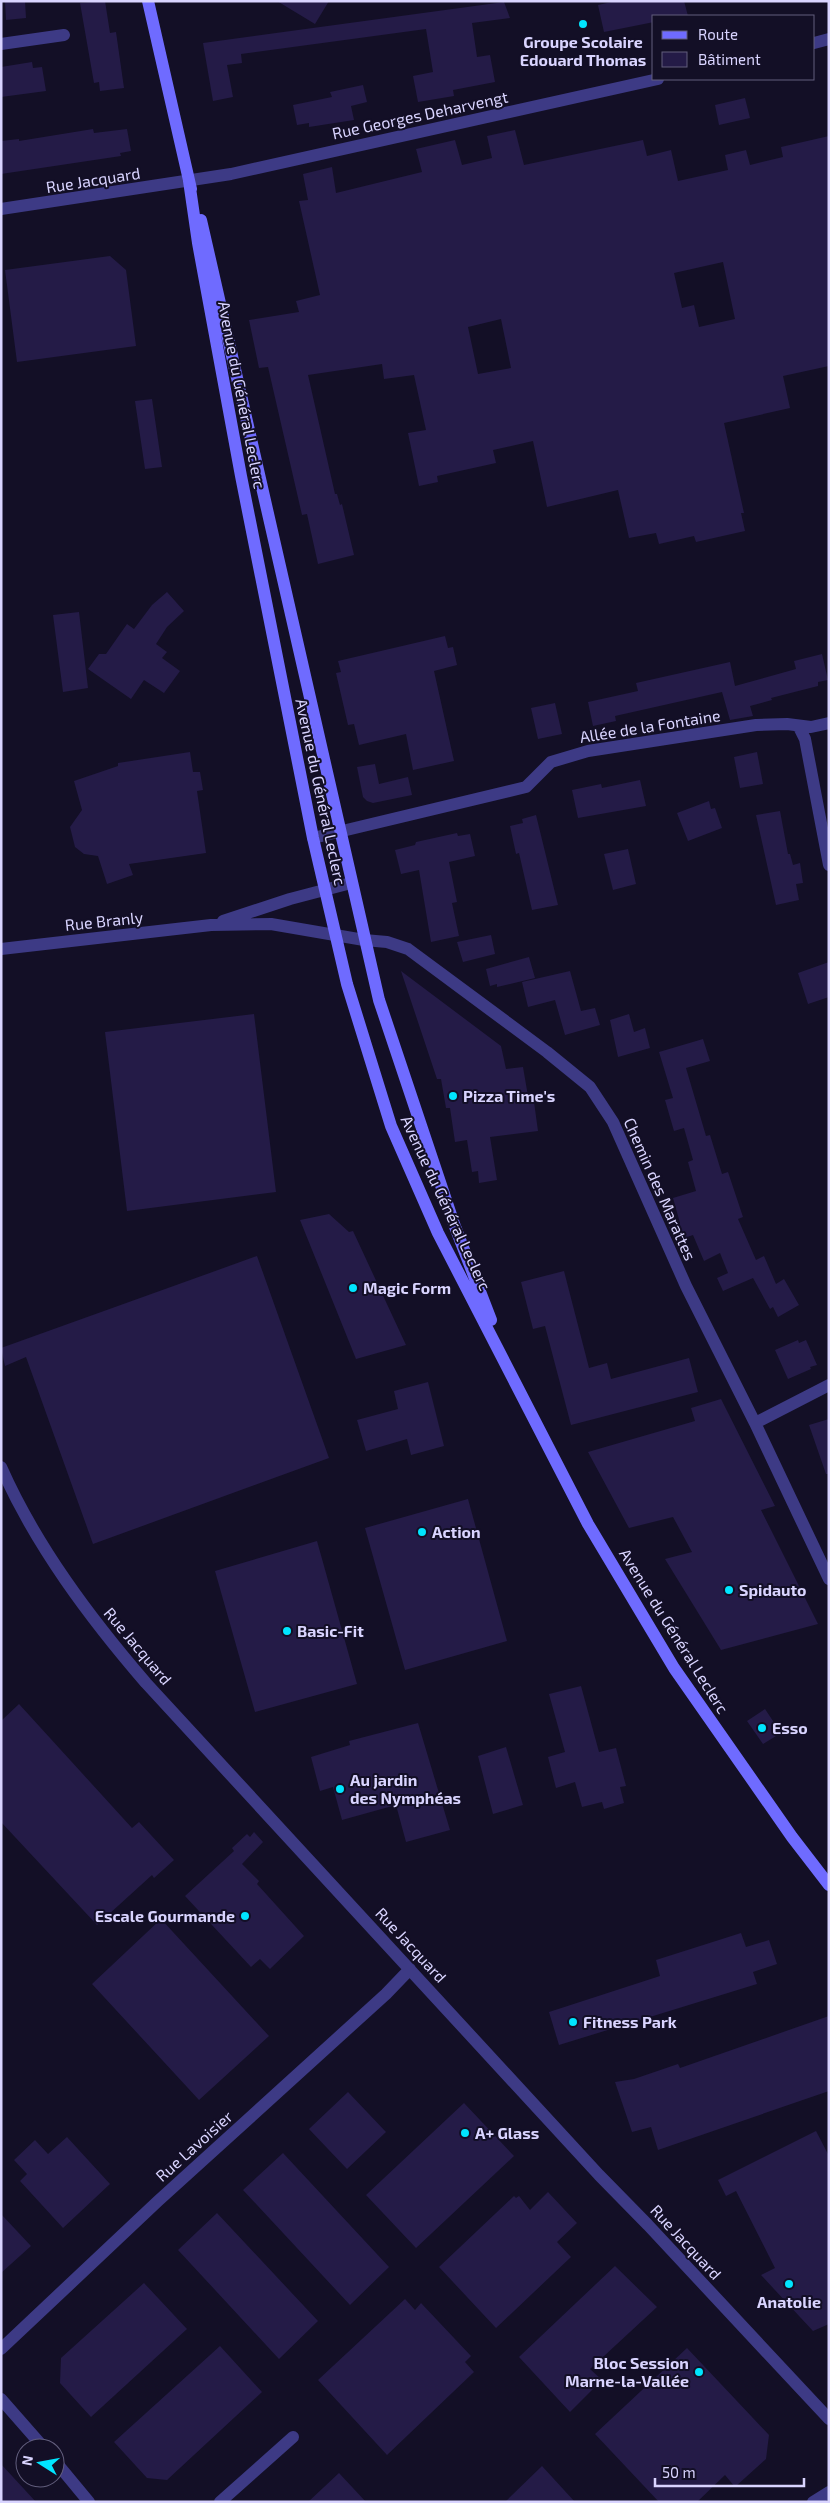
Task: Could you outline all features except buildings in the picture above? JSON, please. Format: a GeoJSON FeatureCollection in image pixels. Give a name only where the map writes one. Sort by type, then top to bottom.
{"type":"FeatureCollection","features":[{"type":"Feature","properties":{"kind":"main road","name":"Avenue du Général Leclerc"},"geometry":{"type":"LineString","coordinates":[[148,1],[189,181],[206,239],[269,511],[290,613],[342,832],[351,883],[379,1000],[454,1224],[515,1381]]}},
{"type":"Feature","properties":{"kind":"main road","name":"Avenue du Général Leclerc"},"geometry":{"type":"LineString","coordinates":[[189,181],[198,243],[248,514],[313,838],[335,934],[391,1126],[438,1233],[588,1524],[674,1668],[792,1838],[829,1885]]}},
{"type":"Feature","properties":{"kind":"street"},"geometry":{"type":"LineString","coordinates":[[1,44],[64,35]]}},
{"type":"Feature","properties":{"kind":"street"},"geometry":{"type":"LineString","coordinates":[[815,43],[829,39]]}},
{"type":"Feature","properties":{"kind":"street","name":"Rue Georges Deharvengt"},"geometry":{"type":"LineString","coordinates":[[189,181],[653,80]]}},
{"type":"Feature","properties":{"kind":"street","name":"Rue Jacquard"},"geometry":{"type":"LineString","coordinates":[[1,210],[189,181]]}},
{"type":"Feature","properties":{"kind":"street","name":"Allée de la Fontaine"},"geometry":{"type":"LineString","coordinates":[[313,838],[526,787],[551,762],[588,750],[756,725],[787,724],[810,727],[829,723]]}},
{"type":"Feature","properties":{"kind":"street"},"geometry":{"type":"LineString","coordinates":[[799,727],[805,739],[829,864]]}},
{"type":"Feature","properties":{"kind":"street","name":"Rue Branly"},"geometry":{"type":"LineString","coordinates":[[211,925],[290,899],[351,883]]}},
{"type":"Feature","properties":{"kind":"street","name":"Rue Branly"},"geometry":{"type":"LineString","coordinates":[[1,949],[211,925],[271,924],[335,934]]}},
{"type":"Feature","properties":{"kind":"street","name":"Chemin des Marattes"},"geometry":{"type":"LineString","coordinates":[[335,934],[364,940],[387,942],[408,949],[547,1052],[590,1087],[613,1122],[686,1286],[755,1423],[829,1579]]}},
{"type":"Feature","properties":{"kind":"street"},"geometry":{"type":"LineString","coordinates":[[755,1423],[829,1385]]}},
{"type":"Feature","properties":{"kind":"street","name":"Rue Jacquard"},"geometry":{"type":"LineString","coordinates":[[2,1469],[26,1516],[71,1587],[108,1638],[599,2175],[829,2419]]}},
{"type":"Feature","properties":{"kind":"street","name":"Rue Lavoisier"},"geometry":{"type":"LineString","coordinates":[[1,2349],[158,2202],[386,1994],[410,1969]]}},
{"type":"Feature","properties":{"kind":"street"},"geometry":{"type":"LineString","coordinates":[[1,2398],[35,2438]]}},
{"type":"Feature","properties":{"kind":"street"},"geometry":{"type":"LineString","coordinates":[[220,2502],[293,2437]]}},
{"type":"Feature","properties":{"kind":"street"},"geometry":{"type":"LineString","coordinates":[[65,2473],[89,2502]]}},
{"type":"Feature","properties":{"kind":"street"},"geometry":{"type":"LineString","coordinates":[[813,2502],[829,2492]]}},
{"type":"Feature","properties":{"kind":"place","name":"Groupe Scolaire Edouard Thomas"},"geometry":{"type":"Point","coordinates":[583,24]}},
{"type":"Feature","properties":{"kind":"place","name":"Pizza Time's"},"geometry":{"type":"Point","coordinates":[453,1096]}},
{"type":"Feature","properties":{"kind":"place","name":"Magic Form"},"geometry":{"type":"Point","coordinates":[353,1288]}},
{"type":"Feature","properties":{"kind":"place","name":"Action"},"geometry":{"type":"Point","coordinates":[422,1532]}},
{"type":"Feature","properties":{"kind":"place","name":"Spidauto"},"geometry":{"type":"Point","coordinates":[729,1590]}},
{"type":"Feature","properties":{"kind":"place","name":"Basic-Fit"},"geometry":{"type":"Point","coordinates":[287,1631]}},
{"type":"Feature","properties":{"kind":"place","name":"Esso"},"geometry":{"type":"Point","coordinates":[762,1728]}},
{"type":"Feature","properties":{"kind":"place","name":"Au jardin des Nymphéas"},"geometry":{"type":"Point","coordinates":[340,1789]}},
{"type":"Feature","properties":{"kind":"place","name":"Escale Gourmande"},"geometry":{"type":"Point","coordinates":[245,1916]}},
{"type":"Feature","properties":{"kind":"place","name":"Fitness Park"},"geometry":{"type":"Point","coordinates":[573,2022]}},
{"type":"Feature","properties":{"kind":"place","name":"A+ Glass"},"geometry":{"type":"Point","coordinates":[465,2133]}},
{"type":"Feature","properties":{"kind":"place","name":"Anatolie"},"geometry":{"type":"Point","coordinates":[789,2284]}},
{"type":"Feature","properties":{"kind":"place","name":"Bloc Session Marne-la-Vallée"},"geometry":{"type":"Point","coordinates":[699,2372]}}]}
